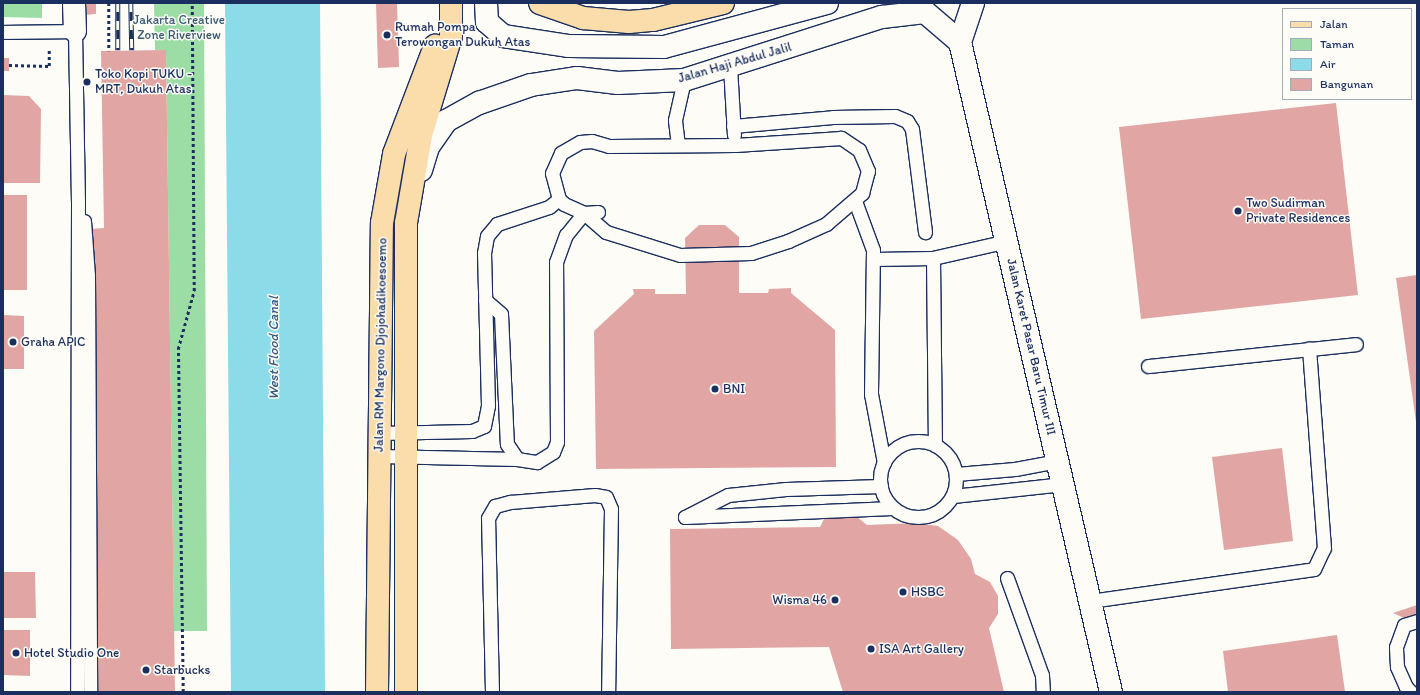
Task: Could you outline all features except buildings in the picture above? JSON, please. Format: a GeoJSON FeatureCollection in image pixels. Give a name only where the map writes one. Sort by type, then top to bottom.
{"type":"FeatureCollection","features":[{"type":"Feature","properties":{"kind":"main road"},"geometry":{"type":"LineString","coordinates":[[540,3],[583,18],[629,22],[653,20],[723,3]]}},
{"type":"Feature","properties":{"kind":"main road","name":"Jalan RM Margono Djojohadikoesoemo"},"geometry":{"type":"LineString","coordinates":[[406,692],[406,223],[421,135],[451,36],[451,6]]}},
{"type":"Feature","properties":{"kind":"main road","name":"Jalan RM Margono Djojohadikoesoemo"},"geometry":{"type":"LineString","coordinates":[[377,692],[382,223],[394,154],[437,39],[451,6]]}},
{"type":"Feature","properties":{"kind":"street"},"geometry":{"type":"LineString","coordinates":[[74,3],[75,31]]}},
{"type":"Feature","properties":{"kind":"street"},"geometry":{"type":"LineString","coordinates":[[486,3],[487,22],[503,36],[569,46],[664,47],[827,3]]}},
{"type":"Feature","properties":{"kind":"street"},"geometry":{"type":"LineString","coordinates":[[904,3],[925,12],[960,42],[973,3]]}},
{"type":"Feature","properties":{"kind":"street","name":"Jalan Haji Abdul Jalil"},"geometry":{"type":"LineString","coordinates":[[381,267],[406,223],[428,147],[446,121],[479,103],[531,85],[577,78],[618,83],[684,80],[882,18],[925,12]]}},
{"type":"Feature","properties":{"kind":"street","name":"Jalan Karet Pasar Baru Timur III"},"geometry":{"type":"LineString","coordinates":[[960,42],[1111,692]]}},
{"type":"Feature","properties":{"kind":"lane"},"geometry":{"type":"LineString","coordinates":[[3,32],[75,31],[78,202],[77,692]]}},
{"type":"Feature","properties":{"kind":"lane"},"geometry":{"type":"LineString","coordinates":[[730,66],[735,145]]}},
{"type":"Feature","properties":{"kind":"lane"},"geometry":{"type":"LineString","coordinates":[[678,145],[675,120],[684,80]]}},
{"type":"Feature","properties":{"kind":"lane"},"geometry":{"type":"LineString","coordinates":[[733,126],[833,117],[895,116],[907,121],[912,129],[925,232]]}},
{"type":"Feature","properties":{"kind":"lane"},"geometry":{"type":"LineString","coordinates":[[584,213],[606,232],[680,255],[751,253],[788,241],[826,224],[855,201],[867,182],[868,171],[862,155],[851,143],[829,137],[735,145],[608,146],[592,141],[570,146],[561,153],[552,173],[559,199],[573,210],[584,213],[598,212]]}},
{"type":"Feature","properties":{"kind":"lane"},"geometry":{"type":"LineString","coordinates":[[380,433],[472,431],[484,426],[488,405],[485,300],[486,236],[497,224],[549,207],[559,199]]}},
{"type":"Feature","properties":{"kind":"lane"},"geometry":{"type":"LineString","coordinates":[[855,201],[874,259],[871,394],[884,463],[881,486],[892,508],[902,514],[926,517],[937,513],[953,496],[957,486],[956,474],[952,461],[935,445],[911,442],[891,453],[884,463]]}},
{"type":"Feature","properties":{"kind":"lane"},"geometry":{"type":"LineString","coordinates":[[78,202],[87,238],[88,275],[90,692]]}},
{"type":"Feature","properties":{"kind":"lane"},"geometry":{"type":"LineString","coordinates":[[380,456],[517,459],[526,462],[546,458],[553,452],[558,442],[556,262],[566,235],[584,213]]}},
{"type":"Feature","properties":{"kind":"lane"},"geometry":{"type":"LineString","coordinates":[[874,259],[933,258],[1007,241]]}},
{"type":"Feature","properties":{"kind":"lane"},"geometry":{"type":"LineString","coordinates":[[933,258],[935,445]]}},
{"type":"Feature","properties":{"kind":"lane"},"geometry":{"type":"LineString","coordinates":[[485,300],[501,314],[505,434],[509,448],[517,459]]}},
{"type":"Feature","properties":{"kind":"lane"},"geometry":{"type":"LineString","coordinates":[[1148,366],[1356,344]]}},
{"type":"Feature","properties":{"kind":"lane"},"geometry":{"type":"LineString","coordinates":[[1090,601],[1314,569],[1324,548],[1309,349]]}},
{"type":"Feature","properties":{"kind":"lane"},"geometry":{"type":"LineString","coordinates":[[956,474],[1015,469],[1058,462]]}},
{"type":"Feature","properties":{"kind":"lane"},"geometry":{"type":"LineString","coordinates":[[953,496],[1063,484]]}},
{"type":"Feature","properties":{"kind":"lane"},"geometry":{"type":"LineString","coordinates":[[881,486],[786,489],[728,495],[685,517],[892,508]]}},
{"type":"Feature","properties":{"kind":"lane"},"geometry":{"type":"LineString","coordinates":[[492,692],[488,518],[495,506],[510,502],[595,495],[606,497],[611,509],[608,692]]}},
{"type":"Feature","properties":{"kind":"lane"},"geometry":{"type":"LineString","coordinates":[[1007,578],[1042,674],[1043,692]]}},
{"type":"Feature","properties":{"kind":"lane"},"geometry":{"type":"LineString","coordinates":[[1411,692],[1406,687],[1397,667],[1396,647],[1404,625],[1417,621]]}},
{"type":"Feature","properties":{"kind":"path"},"geometry":{"type":"LineString","coordinates":[[109,3],[109,50]]}},
{"type":"Feature","properties":{"kind":"path"},"geometry":{"type":"LineString","coordinates":[[183,692],[178,349],[194,291],[192,3]]}},
{"type":"Feature","properties":{"kind":"path"},"geometry":{"type":"LineString","coordinates":[[9,65],[49,66],[49,45]]}},
{"type":"Feature","properties":{"kind":"green space"},"geometry":{"type":"Polygon","coordinates":[[[3,3],[42,3],[42,18],[3,17],[3,3]]]}},
{"type":"Feature","properties":{"kind":"green space","name":"Jakarta Creative Zone Riverview"},"geometry":{"type":"Polygon","coordinates":[[[154,3],[204,3],[207,631],[174,631],[166,50],[155,50],[154,3]]]}},
{"type":"Feature","properties":{"kind":"water","name":"West Flood Canal"},"geometry":{"type":"Polygon","coordinates":[[[225,3],[320,3],[325,692],[231,692],[225,3]]]}},
{"type":"Feature","properties":{"kind":"railway"},"geometry":{"type":"LineString","coordinates":[[118,3],[118,50]]}},
{"type":"Feature","properties":{"kind":"railway"},"geometry":{"type":"LineString","coordinates":[[131,3],[132,50]]}},
{"type":"Feature","properties":{"kind":"place","name":"Rumah Pompa Terowongan Dukuh Atas"},"geometry":{"type":"Point","coordinates":[387,35]}},
{"type":"Feature","properties":{"kind":"place","name":"Toko Kopi TUKU - MRT, Dukuh Atas"},"geometry":{"type":"Point","coordinates":[87,82]}},
{"type":"Feature","properties":{"kind":"place","name":"Two Sudirman Private Residences"},"geometry":{"type":"Point","coordinates":[1238,211]}},
{"type":"Feature","properties":{"kind":"place","name":"Graha APIC"},"geometry":{"type":"Point","coordinates":[13,342]}},
{"type":"Feature","properties":{"kind":"place","name":"BNI"},"geometry":{"type":"Point","coordinates":[715,389]}},
{"type":"Feature","properties":{"kind":"place","name":"HSBC"},"geometry":{"type":"Point","coordinates":[903,592]}},
{"type":"Feature","properties":{"kind":"place","name":"Wisma 46"},"geometry":{"type":"Point","coordinates":[835,600]}},
{"type":"Feature","properties":{"kind":"place","name":"ISA Art Gallery"},"geometry":{"type":"Point","coordinates":[871,649]}},
{"type":"Feature","properties":{"kind":"place","name":"Hotel Studio One"},"geometry":{"type":"Point","coordinates":[16,653]}},
{"type":"Feature","properties":{"kind":"place","name":"Starbucks"},"geometry":{"type":"Point","coordinates":[146,670]}}]}
